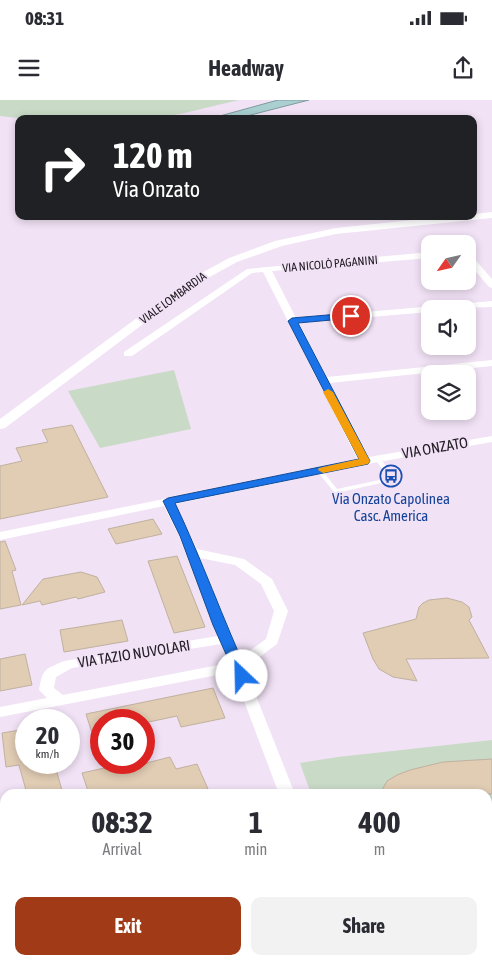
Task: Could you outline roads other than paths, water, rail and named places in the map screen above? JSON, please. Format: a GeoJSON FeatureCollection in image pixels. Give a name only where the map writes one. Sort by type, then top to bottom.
{"type":"FeatureCollection","features":[{"type":"Feature","properties":{"kind":"street","name":"VIALE LOMBARDIA"},"geometry":{"type":"LineString","coordinates":[[477,217],[492,215]]}},
{"type":"Feature","properties":{"kind":"street","name":"VIALE LOMBARDIA"},"geometry":{"type":"LineString","coordinates":[[0,425],[191,283],[233,260],[279,243],[336,231],[443,220]]}},
{"type":"Feature","properties":{"kind":"street","name":"VIA NICOLÒ PAGANINI"},"geometry":{"type":"LineString","coordinates":[[365,461],[266,270],[421,255]]}},
{"type":"Feature","properties":{"kind":"street"},"geometry":{"type":"LineString","coordinates":[[476,266],[492,285]]}},
{"type":"Feature","properties":{"kind":"street"},"geometry":{"type":"LineString","coordinates":[[128,354],[250,271],[266,270]]}},
{"type":"Feature","properties":{"kind":"street"},"geometry":{"type":"LineString","coordinates":[[476,305],[492,304]]}},
{"type":"Feature","properties":{"kind":"street"},"geometry":{"type":"LineString","coordinates":[[292,321],[421,310]]}},
{"type":"Feature","properties":{"kind":"street"},"geometry":{"type":"LineString","coordinates":[[323,381],[492,363]]}},
{"type":"Feature","properties":{"kind":"street","name":"VIA ONZATO"},"geometry":{"type":"LineString","coordinates":[[0,536],[365,461],[492,439]]}},
{"type":"Feature","properties":{"kind":"street"},"geometry":{"type":"LineString","coordinates":[[168,501],[238,666],[285,789]]}},
{"type":"Feature","properties":{"kind":"street","name":"VIA TAZIO NUVOLARI"},"geometry":{"type":"LineString","coordinates":[[0,712],[238,666],[272,641],[281,610],[267,582],[239,562],[191,552]]}},
{"type":"Feature","properties":{"kind":"street","name":"VIA TAZIO NUVOLARI"},"geometry":{"type":"LineString","coordinates":[[61,701],[46,690],[49,674],[69,664],[226,639]]}},
{"type":"Feature","properties":{"kind":"lane","name":"VIA ONZATO"},"geometry":{"type":"LineString","coordinates":[[320,471],[336,491],[393,479],[378,459]]}},
{"type":"Feature","properties":{"kind":"place","name":"Via Onzato Capolinea Casc. America"},"geometry":{"type":"Point","coordinates":[391,476]}}]}
